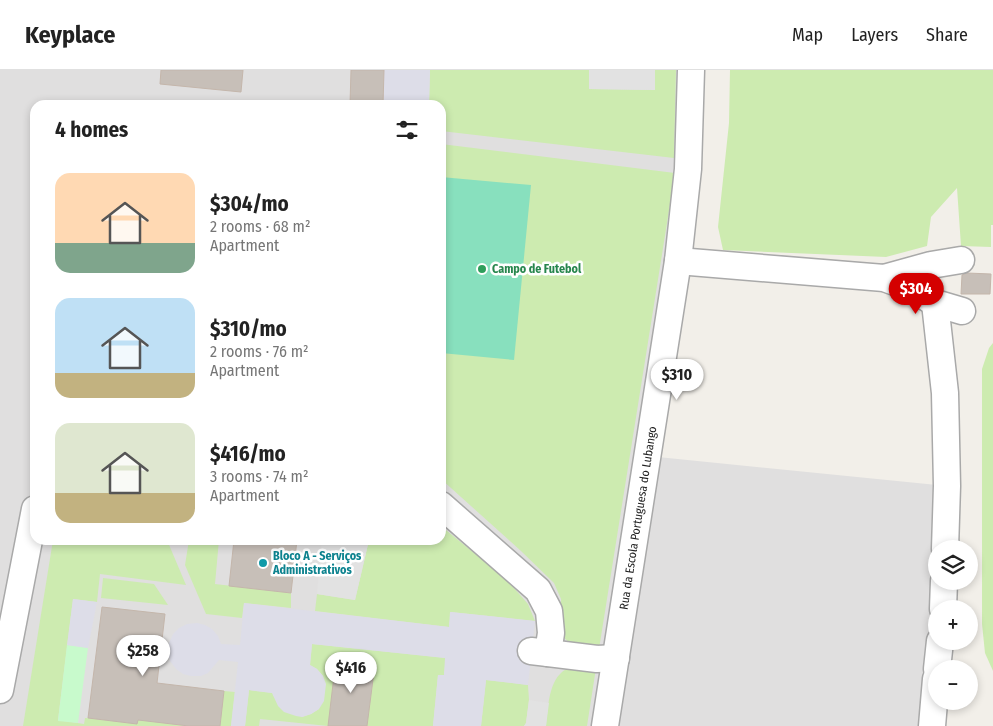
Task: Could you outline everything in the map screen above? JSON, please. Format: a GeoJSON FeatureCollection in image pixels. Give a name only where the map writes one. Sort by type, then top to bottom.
{"type":"FeatureCollection","features":[{"type":"Feature","properties":{"kind":"street","name":"Rua da Escola Portuguesa do Lubango"},"geometry":{"type":"LineString","coordinates":[[604,726],[678,261],[688,169],[690,70]]}},
{"type":"Feature","properties":{"kind":"street"},"geometry":{"type":"LineString","coordinates":[[884,278],[931,265],[961,260]]}},
{"type":"Feature","properties":{"kind":"street"},"geometry":{"type":"LineString","coordinates":[[678,261],[884,278],[911,288],[935,303],[962,311]]}},
{"type":"Feature","properties":{"kind":"street"},"geometry":{"type":"LineString","coordinates":[[935,303],[945,393],[947,486],[945,540]]}},
{"type":"Feature","properties":{"kind":"street"},"geometry":{"type":"LineString","coordinates":[[446,508],[538,590],[549,611],[551,633],[540,652],[597,659],[616,658]]}},
{"type":"Feature","properties":{"kind":"street"},"geometry":{"type":"LineString","coordinates":[[0,690],[30,535]]}},
{"type":"Feature","properties":{"kind":"street"},"geometry":{"type":"LineString","coordinates":[[932,726],[933,710]]}},
{"type":"Feature","properties":{"kind":"shaded area"},"geometry":{"type":"Polygon","coordinates":[[[0,70],[691,70],[648,456],[947,486],[938,540],[928,540],[928,590],[936,590],[936,600],[928,600],[928,650],[936,650],[935,660],[928,660],[928,710],[933,710],[932,726],[0,726],[0,70]]]}},
{"type":"Feature","properties":{"kind":"shaded area"},"geometry":{"type":"Polygon","coordinates":[[[384,70],[430,70],[429,100],[383,100],[384,70]]]}},
{"type":"Feature","properties":{"kind":"shaded area"},"geometry":{"type":"Polygon","coordinates":[[[589,70],[655,70],[655,90],[589,89],[589,70]]]}},
{"type":"Feature","properties":{"kind":"shaded area"},"geometry":{"type":"Polygon","coordinates":[[[322,545],[368,545],[355,600],[317,594],[322,545]]]}},
{"type":"Feature","properties":{"kind":"shaded area"},"geometry":{"type":"Polygon","coordinates":[[[73,599],[97,602],[88,648],[67,645],[73,599]]]}},
{"type":"Feature","properties":{"kind":"shaded area"},"geometry":{"type":"Polygon","coordinates":[[[244,603],[449,627],[450,612],[535,621],[528,685],[486,680],[481,726],[433,726],[438,675],[444,675],[445,658],[312,644],[310,665],[323,676],[326,684],[324,701],[319,709],[302,717],[296,716],[284,712],[278,706],[272,693],[249,690],[245,726],[231,726],[238,662],[219,660],[208,673],[201,676],[191,676],[183,674],[176,669],[170,661],[168,652],[173,634],[179,628],[187,624],[197,623],[212,629],[218,636],[221,644],[240,645],[244,603]]]}},
{"type":"Feature","properties":{"kind":"shaded area"},"geometry":{"type":"Polygon","coordinates":[[[529,700],[549,703],[546,726],[524,726],[529,700]]]}},
{"type":"Feature","properties":{"kind":"green space"},"geometry":{"type":"Polygon","coordinates":[[[430,70],[589,70],[589,89],[654,90],[655,70],[676,70],[674,158],[446,132],[446,100],[429,100],[430,70]]]}},
{"type":"Feature","properties":{"kind":"green space"},"geometry":{"type":"Polygon","coordinates":[[[730,70],[993,70],[993,225],[991,225],[991,247],[961,246],[957,188],[931,217],[927,246],[886,257],[723,250],[718,227],[729,123],[730,70]]]}},
{"type":"Feature","properties":{"kind":"green space"},"geometry":{"type":"Polygon","coordinates":[[[446,145],[675,173],[599,649],[571,644],[563,637],[561,599],[554,583],[446,484],[446,145]]]}},
{"type":"Feature","properties":{"kind":"green space","name":"Campo de Futebol"},"geometry":{"type":"Polygon","coordinates":[[[446,177],[531,185],[514,360],[446,353],[446,177]]]}},
{"type":"Feature","properties":{"kind":"green space"},"geometry":{"type":"Polygon","coordinates":[[[993,343],[993,671],[985,653],[982,624],[982,369],[989,348],[993,343]]]}},
{"type":"Feature","properties":{"kind":"green space"},"geometry":{"type":"Polygon","coordinates":[[[446,530],[506,579],[528,604],[535,621],[451,612],[449,627],[315,611],[317,594],[355,600],[368,545],[446,545],[446,530]]]}},
{"type":"Feature","properties":{"kind":"green space"},"geometry":{"type":"Polygon","coordinates":[[[52,545],[169,545],[186,585],[100,574],[97,602],[73,599],[58,720],[84,724],[85,718],[88,718],[137,724],[138,720],[189,726],[23,726],[52,545]]]}},
{"type":"Feature","properties":{"kind":"green space"},"geometry":{"type":"Polygon","coordinates":[[[188,545],[219,545],[215,584],[291,593],[291,608],[244,603],[242,618],[206,614],[185,565],[188,545]]]}},
{"type":"Feature","properties":{"kind":"green space"},"geometry":{"type":"Polygon","coordinates":[[[103,578],[154,584],[168,605],[101,598],[103,578]]]}},
{"type":"Feature","properties":{"kind":"green space"},"geometry":{"type":"Polygon","coordinates":[[[312,644],[446,658],[444,675],[438,675],[433,726],[367,726],[374,664],[328,726],[260,719],[259,726],[245,726],[249,690],[273,693],[274,697],[302,717],[319,709],[323,676],[310,665],[312,644]]]}},
{"type":"Feature","properties":{"kind":"green space"},"geometry":{"type":"Polygon","coordinates":[[[67,645],[88,648],[78,723],[58,721],[67,645]]]}},
{"type":"Feature","properties":{"kind":"green space"},"geometry":{"type":"Polygon","coordinates":[[[576,667],[596,668],[587,726],[546,726],[551,690],[557,677],[563,671],[576,667]]]}},
{"type":"Feature","properties":{"kind":"green space"},"geometry":{"type":"Polygon","coordinates":[[[486,680],[528,685],[529,700],[524,726],[481,726],[486,680]]]}},
{"type":"Feature","properties":{"kind":"green space"},"geometry":{"type":"Polygon","coordinates":[[[224,691],[235,692],[231,726],[220,726],[224,691]]]}},
{"type":"Feature","properties":{"kind":"building"},"geometry":{"type":"Polygon","coordinates":[[[161,70],[243,70],[241,92],[160,84],[161,70]]]}},
{"type":"Feature","properties":{"kind":"building"},"geometry":{"type":"Polygon","coordinates":[[[351,70],[384,70],[383,100],[350,100],[351,70]]]}},
{"type":"Feature","properties":{"kind":"building"},"geometry":{"type":"Polygon","coordinates":[[[967,273],[991,274],[990,294],[961,294],[962,275],[967,273]]]}},
{"type":"Feature","properties":{"kind":"building","name":"Bloco A - Serviços Administrativos"},"geometry":{"type":"Polygon","coordinates":[[[233,545],[296,545],[291,593],[229,586],[233,545]]]}},
{"type":"Feature","properties":{"kind":"building"},"geometry":{"type":"Polygon","coordinates":[[[102,607],[165,614],[157,683],[224,691],[220,726],[189,726],[138,720],[137,724],[88,718],[102,607]]]}},
{"type":"Feature","properties":{"kind":"building"},"geometry":{"type":"Polygon","coordinates":[[[336,659],[375,664],[367,726],[328,726],[336,659]]]}},
{"type":"Feature","properties":{"kind":"place","name":"Campo de Futebol"},"geometry":{"type":"Point","coordinates":[482,269]}},
{"type":"Feature","properties":{"kind":"place","name":"Bloco A - Serviços Administrativos"},"geometry":{"type":"Point","coordinates":[263,563]}}]}
